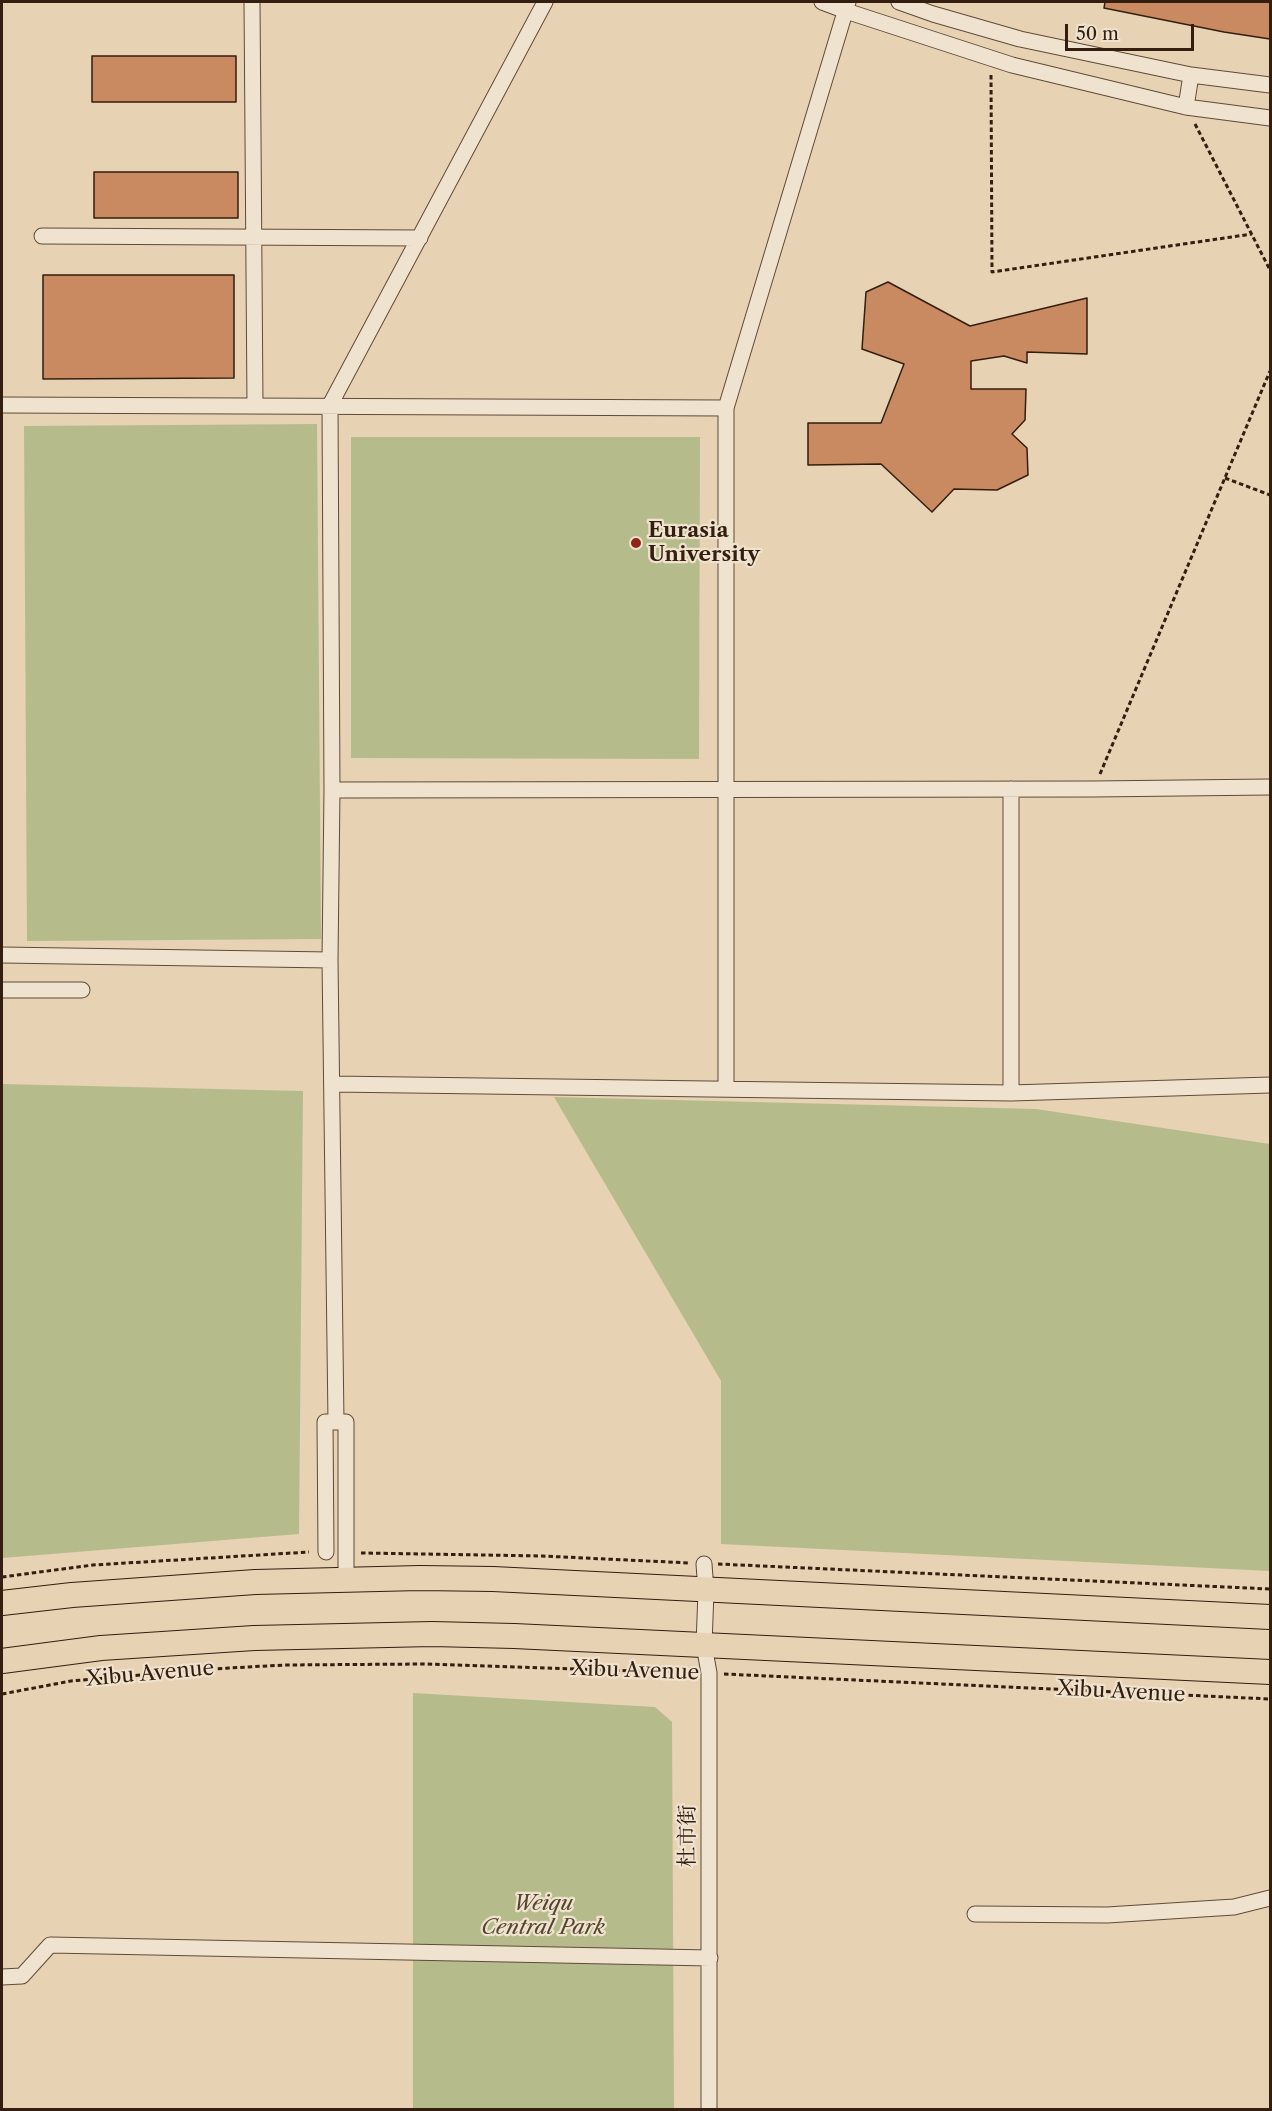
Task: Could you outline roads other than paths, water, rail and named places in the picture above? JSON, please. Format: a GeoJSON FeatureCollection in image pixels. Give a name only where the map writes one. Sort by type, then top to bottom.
{"type":"FeatureCollection","features":[{"type":"Feature","properties":{"kind":"main road"},"geometry":{"type":"LineString","coordinates":[[2,1603],[131,1590],[255,1582],[346,1578],[493,1579],[1270,1617]]}},
{"type":"Feature","properties":{"kind":"main road","name":"Xibu Avenue"},"geometry":{"type":"LineString","coordinates":[[2,1661],[101,1648],[254,1638],[349,1635],[514,1636],[1270,1672]]}},
{"type":"Feature","properties":{"kind":"street"},"geometry":{"type":"LineString","coordinates":[[252,2],[255,405]]}},
{"type":"Feature","properties":{"kind":"street"},"geometry":{"type":"LineString","coordinates":[[336,1422],[330,960],[332,790],[330,405],[545,2]]}},
{"type":"Feature","properties":{"kind":"street"},"geometry":{"type":"LineString","coordinates":[[822,2],[847,6],[1012,65],[1186,107],[1270,118]]}},
{"type":"Feature","properties":{"kind":"street"},"geometry":{"type":"LineString","coordinates":[[899,2],[1020,39],[1191,75],[1270,86]]}},
{"type":"Feature","properties":{"kind":"street"},"geometry":{"type":"LineString","coordinates":[[726,1089],[726,408],[847,6]]}},
{"type":"Feature","properties":{"kind":"street"},"geometry":{"type":"LineString","coordinates":[[1012,65],[1020,39]]}},
{"type":"Feature","properties":{"kind":"street"},"geometry":{"type":"LineString","coordinates":[[1186,107],[1191,75]]}},
{"type":"Feature","properties":{"kind":"street"},"geometry":{"type":"LineString","coordinates":[[42,236],[420,238]]}},
{"type":"Feature","properties":{"kind":"street"},"geometry":{"type":"LineString","coordinates":[[2,405],[726,408]]}},
{"type":"Feature","properties":{"kind":"street"},"geometry":{"type":"LineString","coordinates":[[332,790],[1270,787]]}},
{"type":"Feature","properties":{"kind":"street"},"geometry":{"type":"LineString","coordinates":[[1011,789],[1011,1093]]}},
{"type":"Feature","properties":{"kind":"street"},"geometry":{"type":"LineString","coordinates":[[2,955],[330,960]]}},
{"type":"Feature","properties":{"kind":"street"},"geometry":{"type":"LineString","coordinates":[[2,990],[82,990]]}},
{"type":"Feature","properties":{"kind":"street"},"geometry":{"type":"LineString","coordinates":[[332,1084],[1011,1093],[1270,1084]]}},
{"type":"Feature","properties":{"kind":"street"},"geometry":{"type":"LineString","coordinates":[[326,1552],[325,1422],[346,1422],[346,1578]]}},
{"type":"Feature","properties":{"kind":"street","name":"杜市街"},"geometry":{"type":"LineString","coordinates":[[704,1564],[706,1590],[704,1645],[709,1673],[709,2109]]}},
{"type":"Feature","properties":{"kind":"street"},"geometry":{"type":"LineString","coordinates":[[975,1914],[1119,1915],[1234,1907],[1270,1898]]}},
{"type":"Feature","properties":{"kind":"street"},"geometry":{"type":"LineString","coordinates":[[2,1977],[22,1976],[50,1945],[710,1958]]}},
{"type":"Feature","properties":{"kind":"place","name":"Eurasia University"},"geometry":{"type":"Point","coordinates":[636,543]}},
{"type":"Feature","properties":{"kind":"park label","name":"Weiqu Central Park"},"geometry":{"type":"Point","coordinates":[543,1916]}}]}
